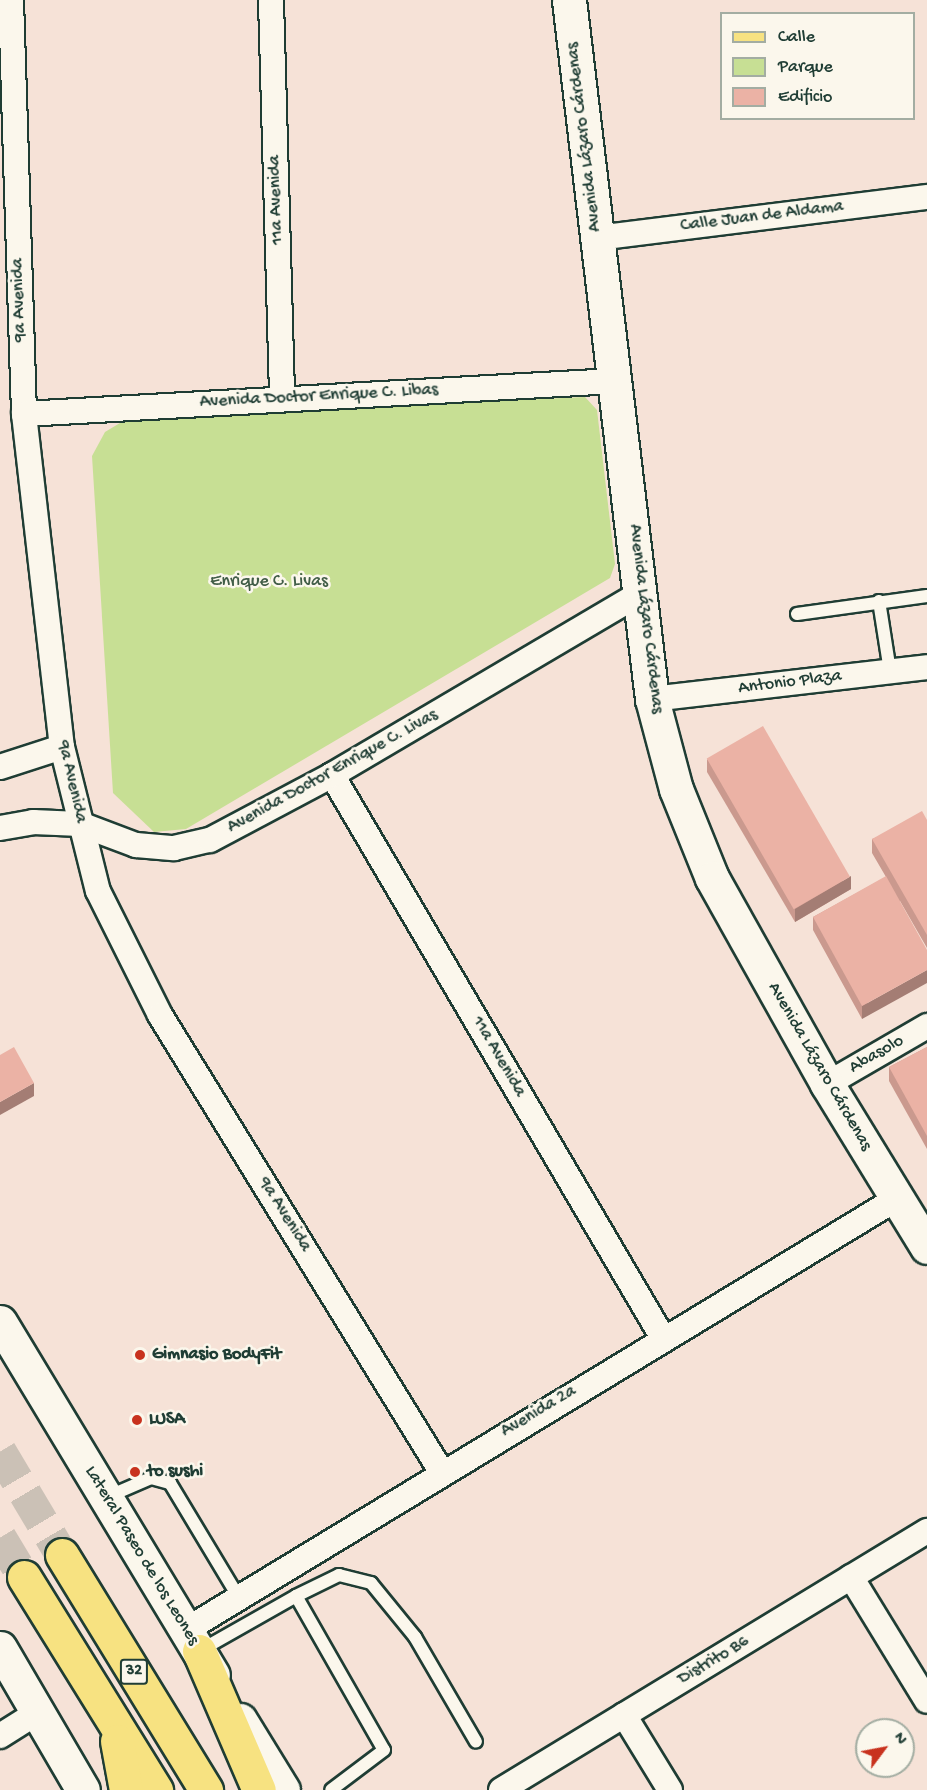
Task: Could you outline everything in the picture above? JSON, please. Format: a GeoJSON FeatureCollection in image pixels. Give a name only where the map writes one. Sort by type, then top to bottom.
{"type":"FeatureCollection","features":[{"type":"Feature","properties":{"kind":"main road","name":"32"},"geometry":{"type":"LineString","coordinates":[[62,1555],[206,1790]]}},
{"type":"Feature","properties":{"kind":"main road","name":"32"},"geometry":{"type":"LineString","coordinates":[[24,1577],[156,1790]]}},
{"type":"Feature","properties":{"kind":"main road"},"geometry":{"type":"LineString","coordinates":[[192,1640],[259,1790]]}},
{"type":"Feature","properties":{"kind":"main road"},"geometry":{"type":"LineString","coordinates":[[113,1721],[126,1790]]}},
{"type":"Feature","properties":{"kind":"street","name":"9a Avenida"},"geometry":{"type":"LineString","coordinates":[[11,0],[24,414],[62,747],[98,891],[160,1015],[441,1471]]}},
{"type":"Feature","properties":{"kind":"street","name":"11a Avenida"},"geometry":{"type":"LineString","coordinates":[[272,0],[282,399]]}},
{"type":"Feature","properties":{"kind":"street","name":"Avenida Lázaro Cárdenas"},"geometry":{"type":"LineString","coordinates":[[569,0],[652,699],[686,822],[827,1084],[927,1247]]}},
{"type":"Feature","properties":{"kind":"street","name":"Calle Juan de Aldama"},"geometry":{"type":"LineString","coordinates":[[597,238],[927,197]]}},
{"type":"Feature","properties":{"kind":"street","name":"Avenida Doctor Enrique C. Libas"},"geometry":{"type":"LineString","coordinates":[[24,414],[615,381]]}},
{"type":"Feature","properties":{"kind":"street","name":"Avenida Doctor Enrique C. Livas"},"geometry":{"type":"LineString","coordinates":[[0,828],[33,822],[80,824],[136,845],[174,848],[210,840],[332,775],[641,593]]}},
{"type":"Feature","properties":{"kind":"street","name":"Antonio Plaza"},"geometry":{"type":"LineString","coordinates":[[652,699],[927,667]]}},
{"type":"Feature","properties":{"kind":"street"},"geometry":{"type":"LineString","coordinates":[[0,767],[62,747]]}},
{"type":"Feature","properties":{"kind":"street","name":"11a Avenida"},"geometry":{"type":"LineString","coordinates":[[332,775],[663,1338]]}},
{"type":"Feature","properties":{"kind":"street","name":"Abasolo"},"geometry":{"type":"LineString","coordinates":[[827,1084],[927,1026]]}},
{"type":"Feature","properties":{"kind":"street","name":"Avenida 2a"},"geometry":{"type":"LineString","coordinates":[[192,1640],[238,1596],[441,1471],[896,1199]]}},
{"type":"Feature","properties":{"kind":"street","name":"Lateral Paseo de los Leones"},"geometry":{"type":"LineString","coordinates":[[0,1322],[283,1790]]}},
{"type":"Feature","properties":{"kind":"street","name":"Distrito B6"},"geometry":{"type":"LineString","coordinates":[[501,1790],[927,1532]]}},
{"type":"Feature","properties":{"kind":"street"},"geometry":{"type":"LineString","coordinates":[[851,1577],[927,1701]]}},
{"type":"Feature","properties":{"kind":"street"},"geometry":{"type":"LineString","coordinates":[[0,1648],[83,1790]]}},
{"type":"Feature","properties":{"kind":"street"},"geometry":{"type":"LineString","coordinates":[[0,1736],[38,1712]]}},
{"type":"Feature","properties":{"kind":"street"},"geometry":{"type":"LineString","coordinates":[[624,1715],[670,1790]]}},
{"type":"Feature","properties":{"kind":"lane"},"geometry":{"type":"LineString","coordinates":[[797,614],[927,596]]}},
{"type":"Feature","properties":{"kind":"lane"},"geometry":{"type":"LineString","coordinates":[[879,601],[890,671]]}},
{"type":"Feature","properties":{"kind":"lane"},"geometry":{"type":"LineString","coordinates":[[106,1497],[151,1478],[170,1483],[238,1596]]}},
{"type":"Feature","properties":{"kind":"lane"},"geometry":{"type":"LineString","coordinates":[[192,1640],[296,1596],[339,1575],[371,1583],[415,1637],[476,1742]]}},
{"type":"Feature","properties":{"kind":"lane"},"geometry":{"type":"LineString","coordinates":[[296,1596],[384,1750],[331,1790]]}},
{"type":"Feature","properties":{"kind":"green space","name":"Enrique C. Livas"},"geometry":{"type":"Polygon","coordinates":[[[585,397],[597,410],[615,564],[610,578],[186,829],[154,832],[113,793],[92,456],[105,432],[130,417],[585,397]]]}},
{"type":"Feature","properties":{"kind":"building"},"geometry":{"type":"Polygon","coordinates":[[[763,726],[850,877],[794,909],[707,758],[763,726]]]}},
{"type":"Feature","properties":{"kind":"building"},"geometry":{"type":"Polygon","coordinates":[[[922,811],[927,820],[927,935],[872,839],[922,811]]]}},
{"type":"Feature","properties":{"kind":"building"},"geometry":{"type":"Polygon","coordinates":[[[886,876],[927,950],[927,970],[862,1006],[813,917],[886,876]]]}},
{"type":"Feature","properties":{"kind":"building"},"geometry":{"type":"Polygon","coordinates":[[[14,1047],[34,1083],[0,1102],[0,1055],[14,1047]]]}},
{"type":"Feature","properties":{"kind":"building"},"geometry":{"type":"Polygon","coordinates":[[[927,1047],[927,1136],[889,1067],[927,1047]]]}},
{"type":"Feature","properties":{"kind":"tunnel"},"geometry":{"type":"LineString","coordinates":[[0,1451],[62,1555]]}},
{"type":"Feature","properties":{"kind":"tunnel"},"geometry":{"type":"LineString","coordinates":[[0,1537],[24,1577]]}},
{"type":"Feature","properties":{"kind":"place","name":"Gimnasio BodyFit"},"geometry":{"type":"Point","coordinates":[140,1355]}},
{"type":"Feature","properties":{"kind":"place","name":"LUSA"},"geometry":{"type":"Point","coordinates":[137,1420]}},
{"type":"Feature","properties":{"kind":"place","name":"to sushi"},"geometry":{"type":"Point","coordinates":[135,1472]}}]}
